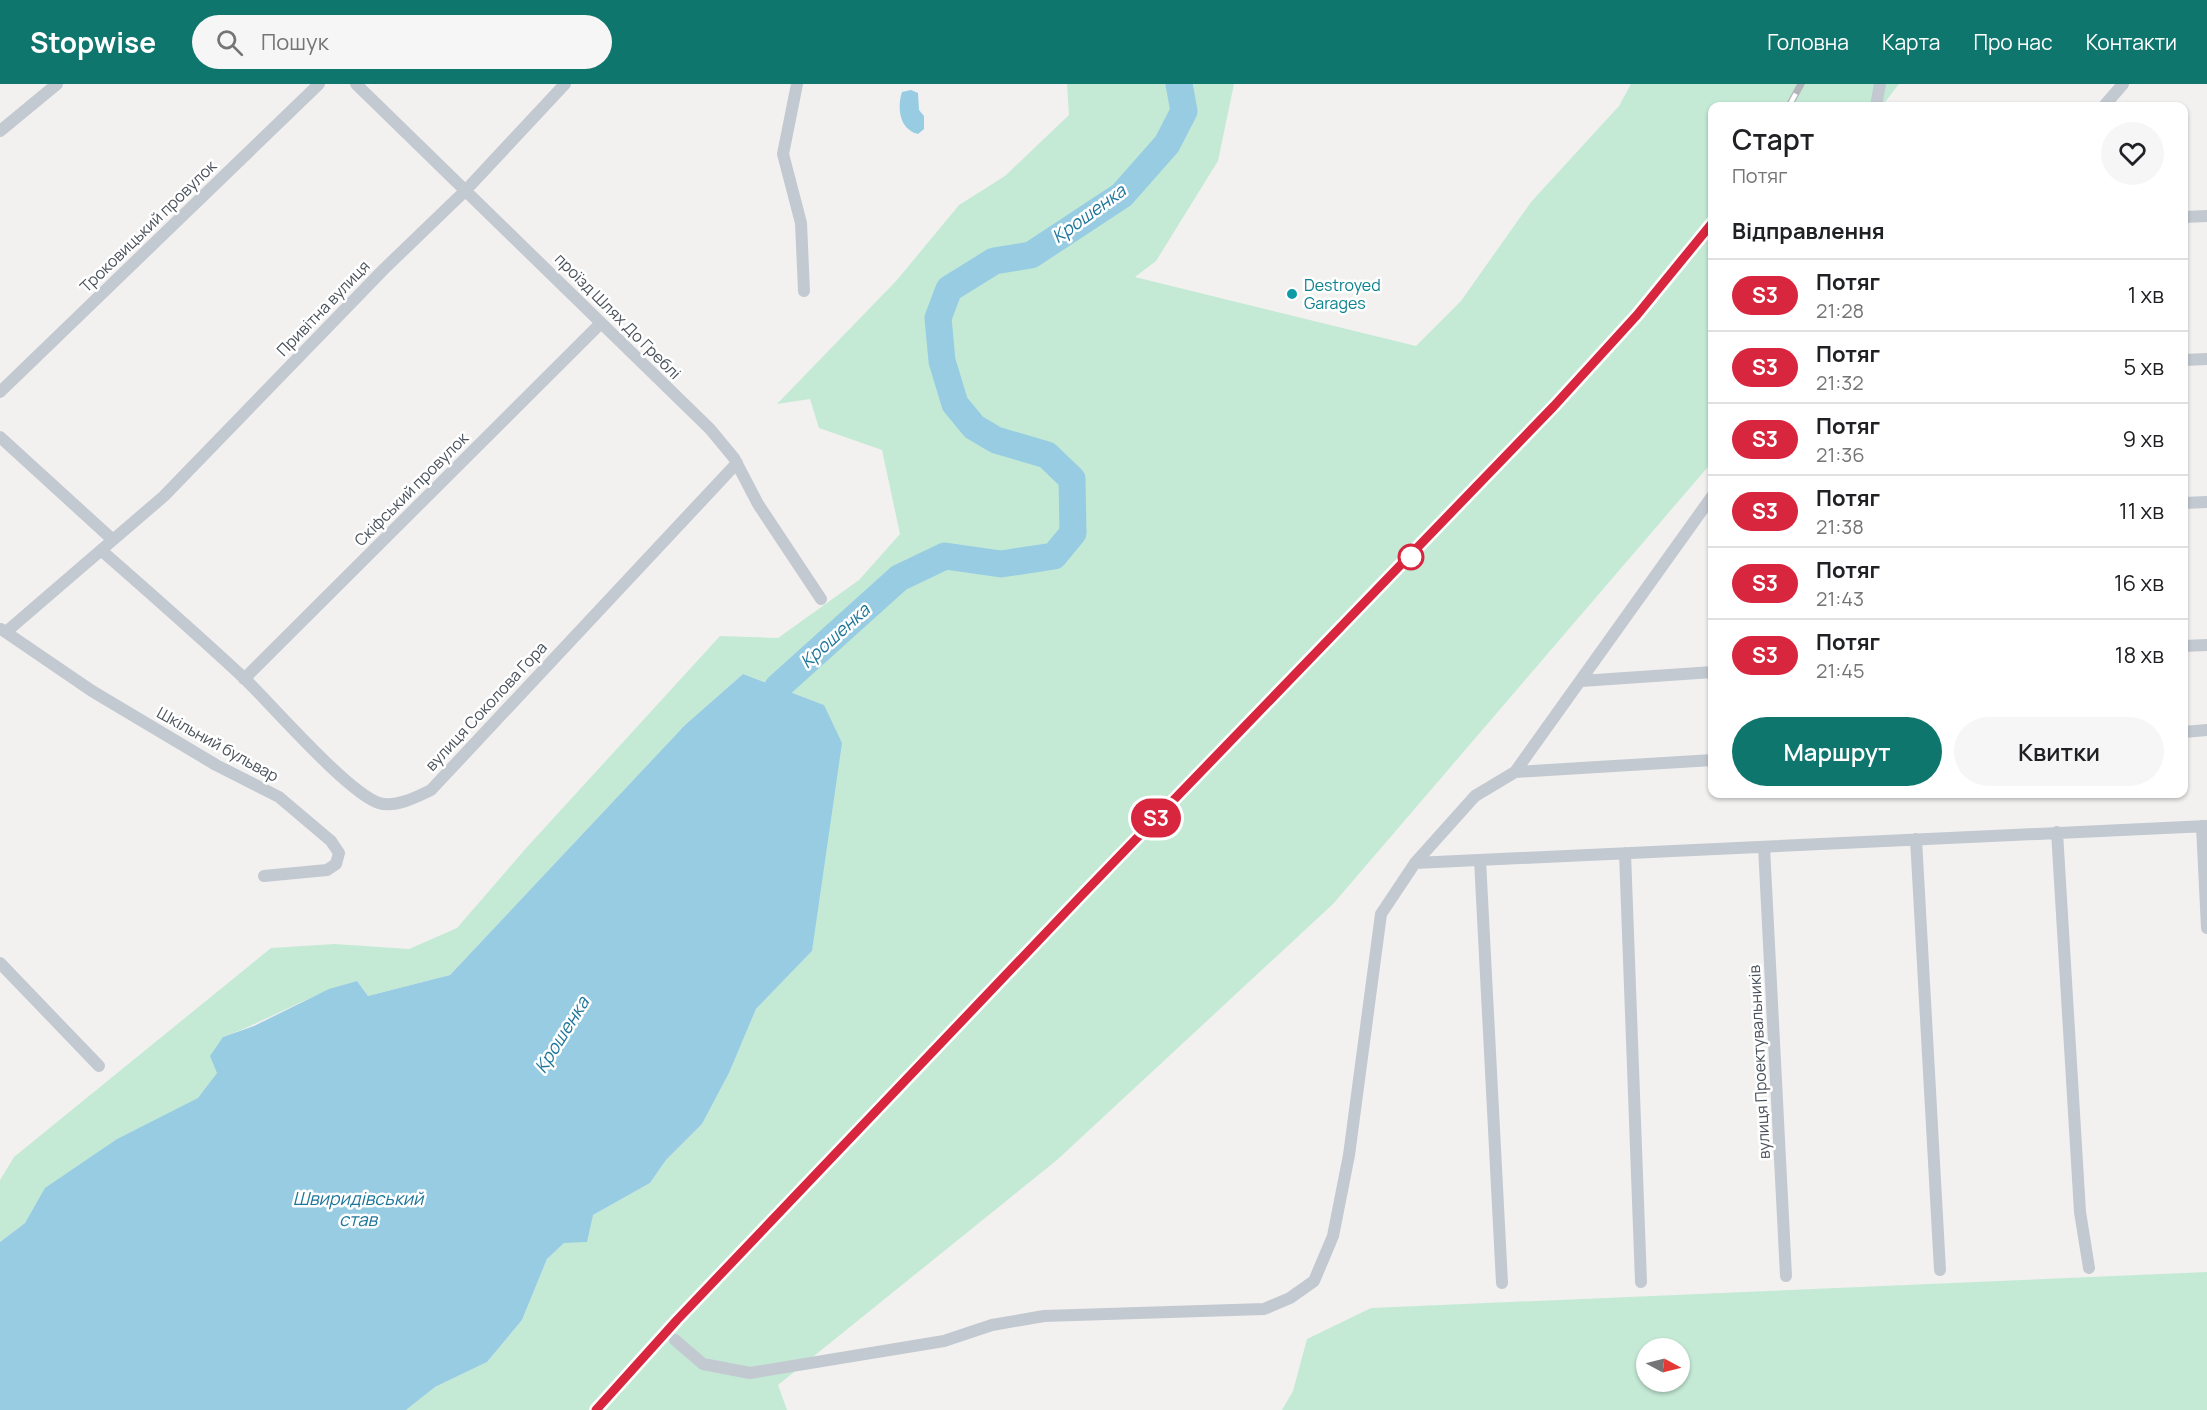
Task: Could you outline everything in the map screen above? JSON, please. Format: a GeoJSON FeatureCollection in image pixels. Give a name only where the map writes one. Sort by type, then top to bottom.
{"type":"FeatureCollection","features":[{"type":"Feature","properties":{"kind":"street"},"geometry":{"type":"LineString","coordinates":[[0,131],[57,84]]}},
{"type":"Feature","properties":{"kind":"street","name":"Троковицький провулок"},"geometry":{"type":"LineString","coordinates":[[0,392],[319,84]]}},
{"type":"Feature","properties":{"kind":"street","name":"проїзд Шлях До Греблі"},"geometry":{"type":"LineString","coordinates":[[356,84],[710,429],[736,463],[758,504],[821,599]]}},
{"type":"Feature","properties":{"kind":"street","name":"Привітна вулиця"},"geometry":{"type":"LineString","coordinates":[[3,630],[102,551],[164,496],[384,269],[466,190],[565,84]]}},
{"type":"Feature","properties":{"kind":"street"},"geometry":{"type":"LineString","coordinates":[[797,84],[783,154],[801,223],[804,291]]}},
{"type":"Feature","properties":{"kind":"street"},"geometry":{"type":"LineString","coordinates":[[1877,102],[1880,84]]}},
{"type":"Feature","properties":{"kind":"street"},"geometry":{"type":"LineString","coordinates":[[2107,102],[2123,84]]}},
{"type":"Feature","properties":{"kind":"street"},"geometry":{"type":"LineString","coordinates":[[2188,217],[2207,216]]}},
{"type":"Feature","properties":{"kind":"street","name":"Скіфський провулок"},"geometry":{"type":"LineString","coordinates":[[244,679],[601,323]]}},
{"type":"Feature","properties":{"kind":"street"},"geometry":{"type":"LineString","coordinates":[[2188,360],[2207,359]]}},
{"type":"Feature","properties":{"kind":"street"},"geometry":{"type":"LineString","coordinates":[[0,436],[113,540]]}},
{"type":"Feature","properties":{"kind":"street","name":"вулиця Соколова Гора"},"geometry":{"type":"LineString","coordinates":[[102,551],[244,679],[339,773],[365,795],[380,803],[416,797],[431,790],[736,463]]}},
{"type":"Feature","properties":{"kind":"street"},"geometry":{"type":"LineString","coordinates":[[675,1340],[703,1364],[750,1373],[944,1341],[992,1325],[1044,1316],[1264,1309],[1290,1298],[1314,1281],[1333,1236],[1349,1155],[1381,914],[1415,863],[1475,796],[1515,772],[1708,502]]}},
{"type":"Feature","properties":{"kind":"street"},"geometry":{"type":"LineString","coordinates":[[2188,503],[2207,502]]}},
{"type":"Feature","properties":{"kind":"street","name":"Шкільний бульвар"},"geometry":{"type":"LineString","coordinates":[[3,630],[92,691],[216,765],[279,797],[331,841],[339,854],[336,864],[327,870],[264,876]]}},
{"type":"Feature","properties":{"kind":"street"},"geometry":{"type":"LineString","coordinates":[[2188,646],[2207,645]]}},
{"type":"Feature","properties":{"kind":"street"},"geometry":{"type":"LineString","coordinates":[[1581,681],[1708,672]]}},
{"type":"Feature","properties":{"kind":"street"},"geometry":{"type":"LineString","coordinates":[[2188,732],[2207,730]]}},
{"type":"Feature","properties":{"kind":"street"},"geometry":{"type":"LineString","coordinates":[[1515,772],[1708,760]]}},
{"type":"Feature","properties":{"kind":"street"},"geometry":{"type":"LineString","coordinates":[[1415,863],[2204,826],[2207,928]]}},
{"type":"Feature","properties":{"kind":"street"},"geometry":{"type":"LineString","coordinates":[[2057,832],[2080,1212],[2089,1268]]}},
{"type":"Feature","properties":{"kind":"street"},"geometry":{"type":"LineString","coordinates":[[1916,840],[1940,1270]]}},
{"type":"Feature","properties":{"kind":"street","name":"вулиця Проектувальників"},"geometry":{"type":"LineString","coordinates":[[1764,847],[1786,1276]]}},
{"type":"Feature","properties":{"kind":"street"},"geometry":{"type":"LineString","coordinates":[[1625,853],[1641,1282]]}},
{"type":"Feature","properties":{"kind":"street"},"geometry":{"type":"LineString","coordinates":[[1480,860],[1502,1283]]}},
{"type":"Feature","properties":{"kind":"street"},"geometry":{"type":"LineString","coordinates":[[0,963],[99,1066]]}},
{"type":"Feature","properties":{"kind":"green space"},"geometry":{"type":"Polygon","coordinates":[[[1067,84],[1234,84],[1218,161],[1156,261],[1135,277],[1416,346],[1461,301],[1531,202],[1619,106],[1631,84],[1899,84],[1885,102],[1708,102],[1708,467],[1333,904],[1057,1160],[778,1385],[787,1410],[406,1410],[435,1387],[487,1362],[522,1320],[547,1259],[593,1215],[650,1183],[666,1160],[702,1124],[729,1073],[756,1009],[812,951],[824,705],[743,674],[685,725],[450,975],[368,996],[357,981],[323,993],[223,1037],[217,1073],[199,1098],[117,1139],[46,1188],[25,1223],[0,1242],[0,1180],[14,1157],[271,948],[335,944],[409,949],[457,928],[528,846],[720,636],[778,638],[859,580],[900,534],[882,450],[819,428],[810,399],[777,404],[897,280],[959,205],[1005,176],[1069,115],[1067,84]]]}},
{"type":"Feature","properties":{"kind":"green space"},"geometry":{"type":"Polygon","coordinates":[[[2207,1272],[2207,1410],[1282,1410],[1293,1391],[1307,1339],[1371,1308],[2207,1272]]]}},
{"type":"Feature","properties":{"kind":"water"},"geometry":{"type":"Polygon","coordinates":[[[911,90],[918,93],[919,110],[924,116],[924,129],[918,134],[903,123],[900,111],[902,92],[911,90]]]}},
{"type":"Feature","properties":{"kind":"water","name":"Швиридівський став"},"geometry":{"type":"Polygon","coordinates":[[[743,674],[824,705],[842,743],[812,951],[756,1009],[729,1073],[702,1124],[666,1160],[650,1183],[593,1215],[587,1242],[564,1243],[547,1259],[522,1320],[487,1362],[435,1387],[406,1410],[0,1410],[0,1242],[25,1223],[45,1188],[117,1139],[198,1098],[217,1073],[210,1056],[223,1037],[254,1026],[329,989],[357,981],[368,996],[450,975],[685,725],[743,674]]]}},
{"type":"Feature","properties":{"kind":"waterway","name":"Крошенка"},"geometry":{"type":"LineString","coordinates":[[759,718],[778,687],[899,578],[945,556],[1001,564],[1054,556],[1073,533],[1072,479],[1047,455],[996,440],[974,427],[955,404],[942,361],[938,318],[949,289],[994,261],[1031,255],[1122,195],[1167,144],[1184,111],[1179,84]]}},
{"type":"Feature","properties":{"kind":"railway"},"geometry":{"type":"LineString","coordinates":[[1791,102],[1801,84]]}},
{"type":"Feature","properties":{"kind":"railway"},"geometry":{"type":"LineString","coordinates":[[596,1410],[677,1320],[1080,897],[1554,406],[1637,315],[1708,228]]}},
{"type":"Feature","properties":{"kind":"train","name":"S3"},"geometry":{"type":"LineString","coordinates":[[596,1410],[654,1344],[1080,897],[1411,557],[1554,406],[1637,315],[1708,228]]}},
{"type":"Feature","properties":{"kind":"place","name":"Destroyed Garages"},"geometry":{"type":"Point","coordinates":[1292,294]}}]}
